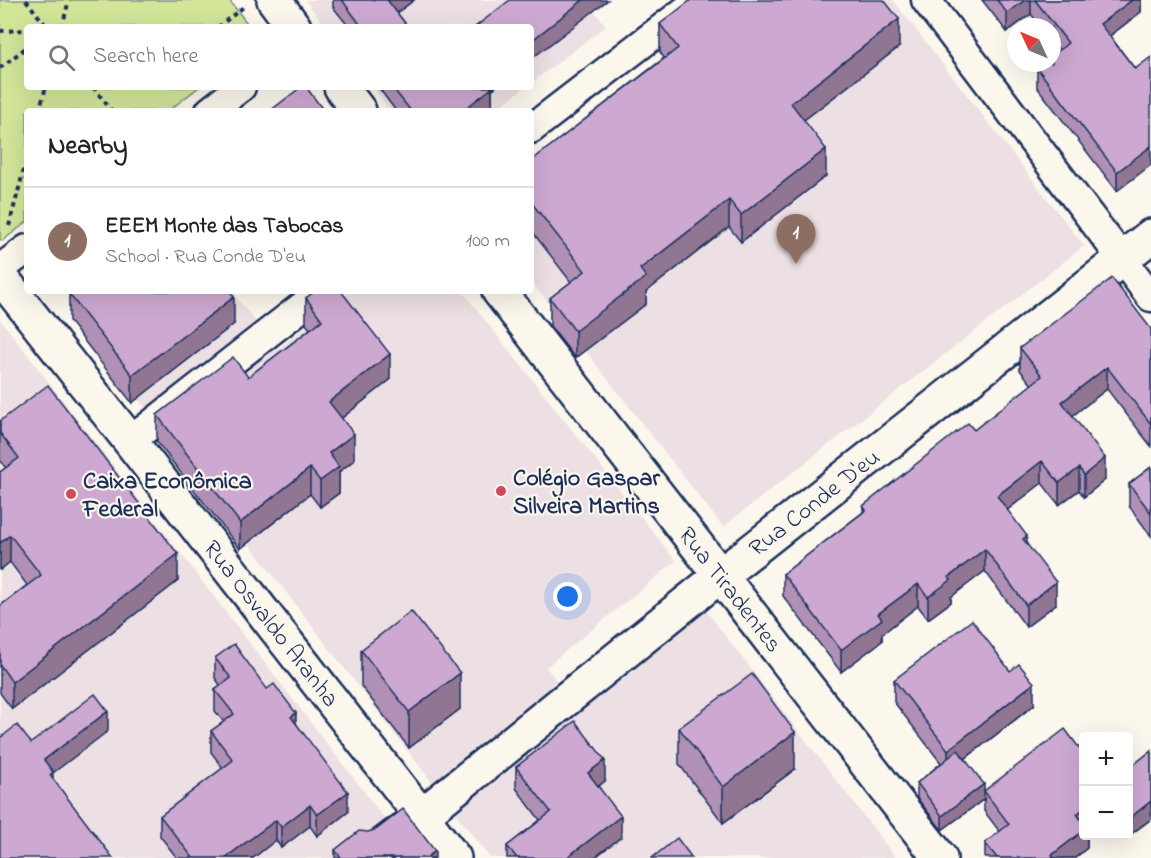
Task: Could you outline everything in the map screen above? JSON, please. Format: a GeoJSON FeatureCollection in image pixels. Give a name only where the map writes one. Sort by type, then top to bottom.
{"type":"FeatureCollection","features":[{"type":"Feature","properties":{"kind":"main road"},"geometry":{"type":"LineString","coordinates":[[274,0],[292,24]]}},
{"type":"Feature","properties":{"kind":"main road"},"geometry":{"type":"LineString","coordinates":[[343,90],[357,108]]}},
{"type":"Feature","properties":{"kind":"main road","name":"Rua Conde D'eu"},"geometry":{"type":"LineString","coordinates":[[366,858],[1151,236]]}},
{"type":"Feature","properties":{"kind":"main road","name":"Rua Osvaldo Aranha"},"geometry":{"type":"LineString","coordinates":[[0,276],[454,858]]}},
{"type":"Feature","properties":{"kind":"main road","name":"Rua Tiradentes"},"geometry":{"type":"LineString","coordinates":[[502,294],[940,858]]}},
{"type":"Feature","properties":{"kind":"street"},"geometry":{"type":"LineString","coordinates":[[534,127],[699,0]]}},
{"type":"Feature","properties":{"kind":"street"},"geometry":{"type":"LineString","coordinates":[[926,0],[1151,297]]}},
{"type":"Feature","properties":{"kind":"street"},"geometry":{"type":"LineString","coordinates":[[214,108],[237,90]]}},
{"type":"Feature","properties":{"kind":"street"},"geometry":{"type":"LineString","coordinates":[[0,269],[16,243]]}},
{"type":"Feature","properties":{"kind":"street"},"geometry":{"type":"LineString","coordinates":[[130,441],[318,294]]}},
{"type":"Feature","properties":{"kind":"path"},"geometry":{"type":"LineString","coordinates":[[26,0],[45,24]]}},
{"type":"Feature","properties":{"kind":"path"},"geometry":{"type":"LineString","coordinates":[[63,24],[69,0]]}},
{"type":"Feature","properties":{"kind":"path"},"geometry":{"type":"LineString","coordinates":[[222,24],[253,0]]}},
{"type":"Feature","properties":{"kind":"path"},"geometry":{"type":"LineString","coordinates":[[0,31],[24,30]]}},
{"type":"Feature","properties":{"kind":"path"},"geometry":{"type":"LineString","coordinates":[[0,68],[24,48]]}},
{"type":"Feature","properties":{"kind":"path"},"geometry":{"type":"LineString","coordinates":[[40,108],[45,90]]}},
{"type":"Feature","properties":{"kind":"path"},"geometry":{"type":"LineString","coordinates":[[95,90],[110,108]]}},
{"type":"Feature","properties":{"kind":"path"},"geometry":{"type":"LineString","coordinates":[[16,243],[24,181]]}},
{"type":"Feature","properties":{"kind":"shaded area"},"geometry":{"type":"Polygon","coordinates":[[[305,0],[586,0],[606,26],[534,81],[534,24],[324,24],[305,0]]]}},
{"type":"Feature","properties":{"kind":"shaded area"},"geometry":{"type":"Polygon","coordinates":[[[738,0],[893,0],[1084,246],[723,527],[534,285],[534,160],[738,0]]]}},
{"type":"Feature","properties":{"kind":"shaded area"},"geometry":{"type":"Polygon","coordinates":[[[374,90],[521,90],[498,108],[388,108],[374,90]]]}},
{"type":"Feature","properties":{"kind":"shaded area"},"geometry":{"type":"Polygon","coordinates":[[[130,294],[233,294],[278,349],[347,294],[464,294],[676,561],[546,667],[579,710],[704,608],[896,858],[490,858],[85,330],[130,294]]]}},
{"type":"Feature","properties":{"kind":"shaded area"},"geometry":{"type":"Polygon","coordinates":[[[0,319],[415,858],[0,858],[0,319]]]}},
{"type":"Feature","properties":{"kind":"green space"},"geometry":{"type":"Polygon","coordinates":[[[0,0],[229,0],[248,24],[24,24],[24,90],[195,90],[172,108],[24,108],[24,224],[2,241],[0,239],[0,0]]]}},
{"type":"Feature","properties":{"kind":"building"},"geometry":{"type":"Polygon","coordinates":[[[342,0],[390,0],[388,1],[406,24],[360,24],[342,0]]]}},
{"type":"Feature","properties":{"kind":"building"},"geometry":{"type":"Polygon","coordinates":[[[510,0],[583,0],[534,39],[534,24],[479,24],[510,0]]]}},
{"type":"Feature","properties":{"kind":"building"},"geometry":{"type":"Polygon","coordinates":[[[691,0],[884,0],[899,19],[791,103],[826,149],[741,215],[729,200],[640,269],[646,277],[575,331],[550,298],[585,271],[534,206],[534,159],[678,48],[660,24],[691,0]]]}},
{"type":"Feature","properties":{"kind":"building"},"geometry":{"type":"Polygon","coordinates":[[[997,0],[1025,0],[1007,13],[997,0]]]}},
{"type":"Feature","properties":{"kind":"building"},"geometry":{"type":"Polygon","coordinates":[[[1035,0],[1132,0],[1100,24],[1135,69],[1151,57],[1151,146],[1117,172],[1040,72],[1061,72],[1061,49],[1068,43],[1061,34],[1061,18],[1049,18],[1035,0]]]}},
{"type":"Feature","properties":{"kind":"building"},"geometry":{"type":"Polygon","coordinates":[[[297,90],[308,90],[322,108],[274,108],[297,90]]]}},
{"type":"Feature","properties":{"kind":"building"},"geometry":{"type":"Polygon","coordinates":[[[394,90],[489,90],[466,108],[409,108],[394,90]]]}},
{"type":"Feature","properties":{"kind":"building"},"geometry":{"type":"Polygon","coordinates":[[[1112,278],[1151,329],[1151,424],[1107,367],[1062,402],[1105,458],[1084,475],[1079,468],[1059,483],[1042,461],[997,496],[1027,536],[1023,539],[1056,582],[1026,605],[985,549],[949,577],[951,580],[928,597],[918,584],[878,614],[882,619],[841,650],[783,574],[866,510],[863,506],[968,423],[974,430],[1042,376],[1020,348],[1112,278]]]}},
{"type":"Feature","properties":{"kind":"building"},"geometry":{"type":"Polygon","coordinates":[[[69,294],[232,294],[234,297],[132,375],[69,294]]]}},
{"type":"Feature","properties":{"kind":"building"},"geometry":{"type":"Polygon","coordinates":[[[311,294],[343,294],[390,354],[329,402],[354,434],[329,453],[339,467],[320,481],[310,468],[240,523],[157,415],[233,357],[248,377],[322,320],[306,298],[311,294]]]}},
{"type":"Feature","properties":{"kind":"building"},"geometry":{"type":"Polygon","coordinates":[[[48,385],[178,554],[12,682],[0,665],[0,606],[41,575],[10,535],[0,543],[0,472],[19,458],[0,433],[0,421],[48,385]]]}},
{"type":"Feature","properties":{"kind":"building"},"geometry":{"type":"Polygon","coordinates":[[[1151,467],[1151,513],[1129,484],[1151,467]]]}},
{"type":"Feature","properties":{"kind":"building"},"geometry":{"type":"Polygon","coordinates":[[[411,611],[460,673],[409,712],[361,650],[411,611]]]}},
{"type":"Feature","properties":{"kind":"building"},"geometry":{"type":"Polygon","coordinates":[[[972,620],[1010,671],[1019,664],[1034,683],[948,750],[894,680],[972,620]]]}},
{"type":"Feature","properties":{"kind":"building"},"geometry":{"type":"Polygon","coordinates":[[[234,644],[267,689],[274,684],[296,713],[291,717],[348,792],[317,815],[310,805],[281,827],[276,820],[225,858],[193,858],[160,816],[233,760],[211,731],[234,714],[215,690],[231,678],[215,658],[234,644]]]}},
{"type":"Feature","properties":{"kind":"building"},"geometry":{"type":"Polygon","coordinates":[[[752,674],[795,732],[723,787],[679,728],[752,674]]]}},
{"type":"Feature","properties":{"kind":"building"},"geometry":{"type":"Polygon","coordinates":[[[95,694],[108,711],[44,760],[53,772],[50,775],[113,858],[0,858],[0,738],[17,725],[31,743],[95,694]]]}},
{"type":"Feature","properties":{"kind":"building"},"geometry":{"type":"Polygon","coordinates":[[[575,721],[605,760],[588,773],[621,816],[566,858],[517,858],[507,846],[551,812],[516,767],[575,721]]]}},
{"type":"Feature","properties":{"kind":"building"},"geometry":{"type":"Polygon","coordinates":[[[1065,729],[1079,748],[1079,812],[1077,814],[1079,834],[1052,855],[1054,858],[997,858],[985,843],[1009,824],[984,791],[1065,729]]]}},
{"type":"Feature","properties":{"kind":"building"},"geometry":{"type":"Polygon","coordinates":[[[958,750],[984,784],[942,816],[917,783],[958,750]]]}},
{"type":"Feature","properties":{"kind":"building"},"geometry":{"type":"Polygon","coordinates":[[[1151,751],[1151,801],[1133,815],[1133,786],[1133,765],[1151,751]]]}},
{"type":"Feature","properties":{"kind":"building"},"geometry":{"type":"Polygon","coordinates":[[[403,809],[435,851],[426,858],[341,858],[335,850],[359,831],[368,832],[377,829],[403,809]]]}},
{"type":"Feature","properties":{"kind":"building"},"geometry":{"type":"Polygon","coordinates":[[[677,838],[692,858],[652,858],[677,838]]]}},
{"type":"Feature","properties":{"kind":"place","name":"EEEM Monte das Tabocas"},"geometry":{"type":"Point","coordinates":[796,264]}},
{"type":"Feature","properties":{"kind":"place","name":"Colégio Gaspar Silveira Martins"},"geometry":{"type":"Point","coordinates":[501,491]}},
{"type":"Feature","properties":{"kind":"place","name":"Caixa Econômica Federal"},"geometry":{"type":"Point","coordinates":[71,494]}}]}
